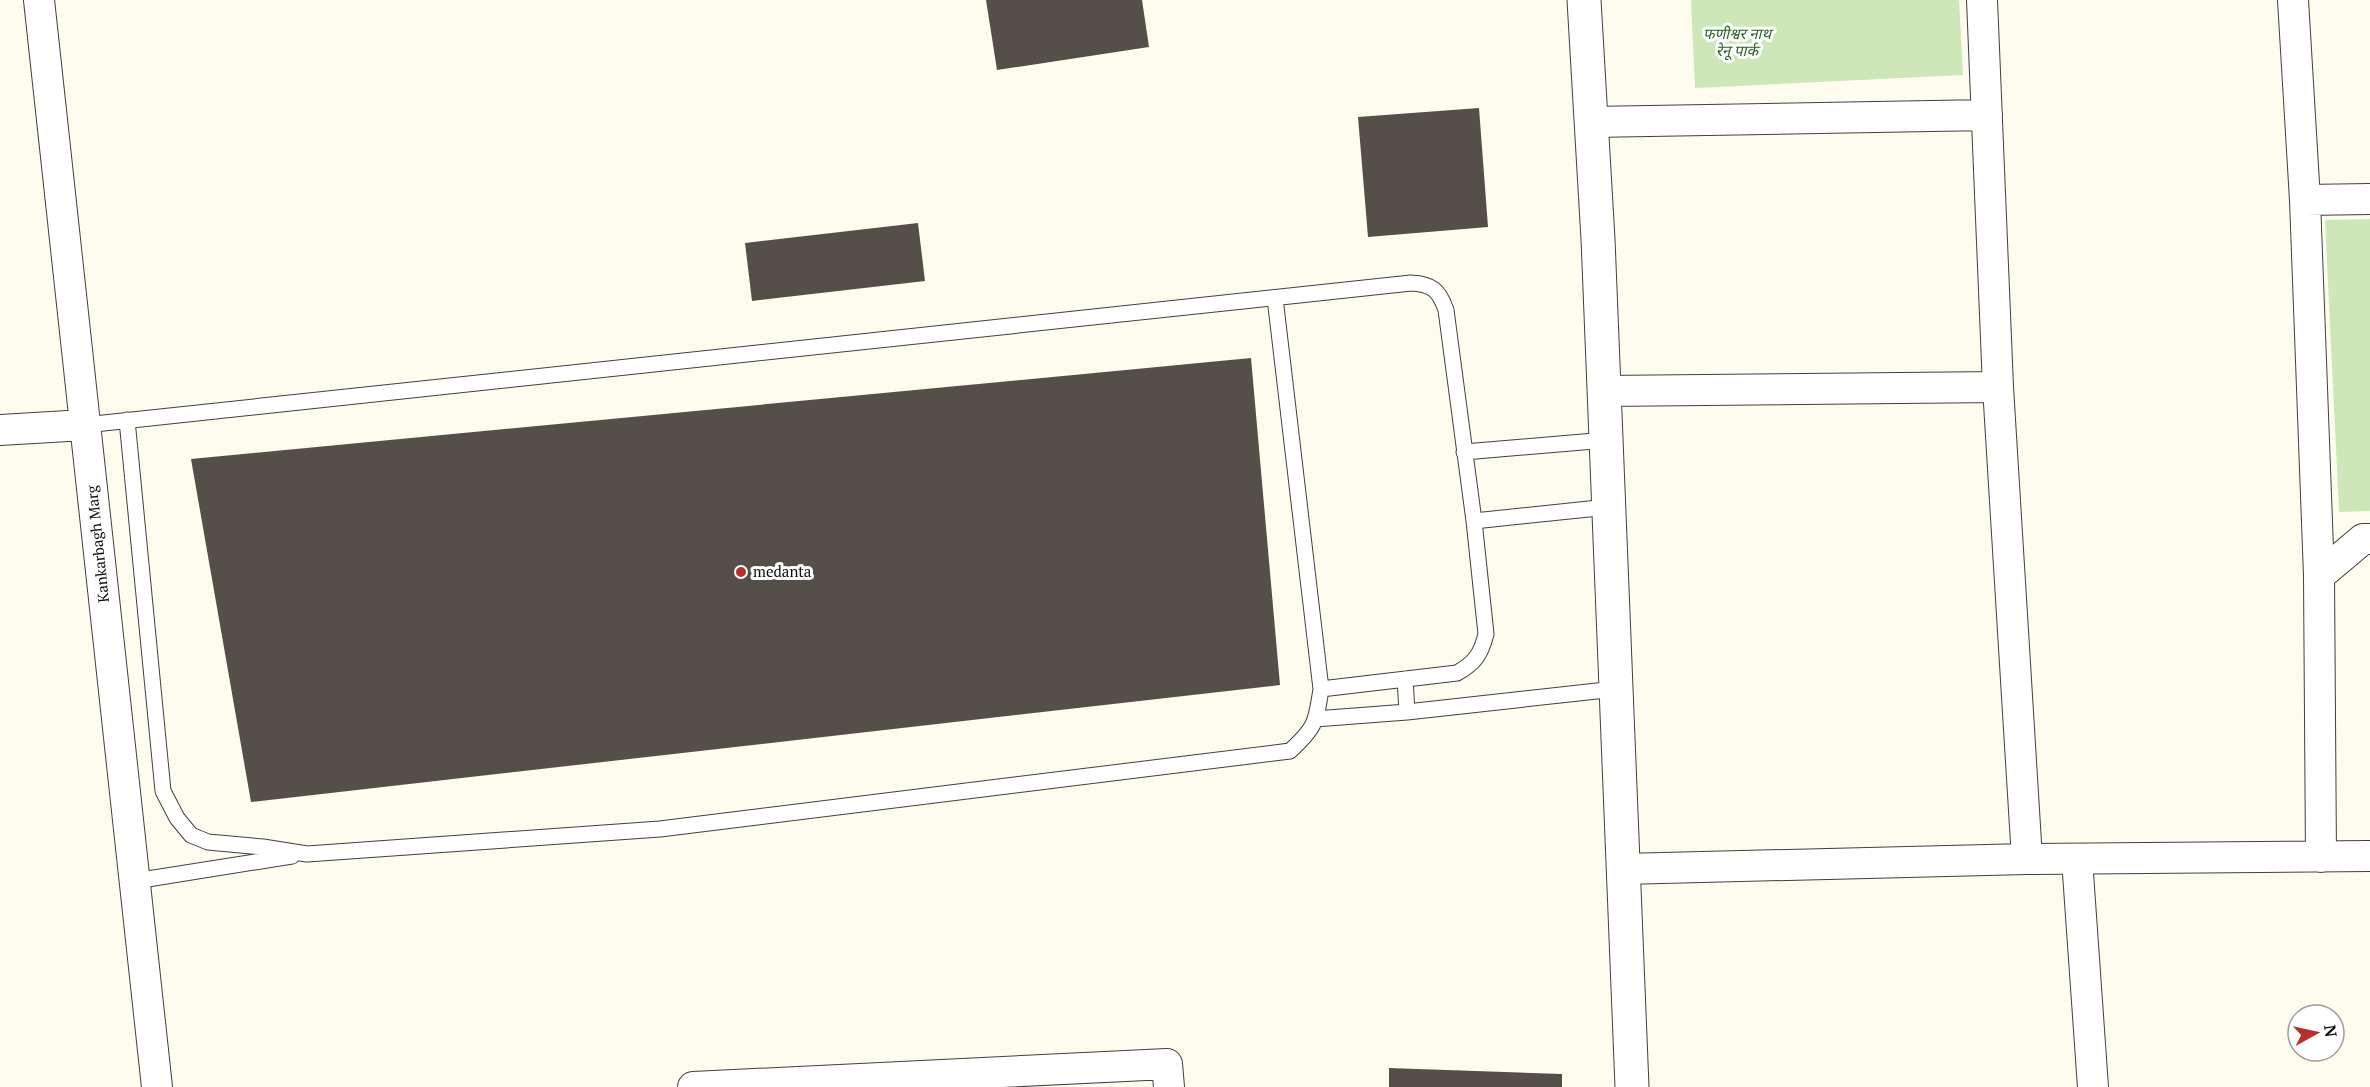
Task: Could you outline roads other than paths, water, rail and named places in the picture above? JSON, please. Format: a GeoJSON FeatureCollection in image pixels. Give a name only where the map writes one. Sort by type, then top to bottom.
{"type":"FeatureCollection","features":[{"type":"Feature","properties":{"kind":"street","name":"Kankarbagh Marg"},"geometry":{"type":"LineString","coordinates":[[39,0],[157,1087]]}},
{"type":"Feature","properties":{"kind":"street"},"geometry":{"type":"LineString","coordinates":[[1584,0],[1604,391],[1632,1087]]}},
{"type":"Feature","properties":{"kind":"street"},"geometry":{"type":"LineString","coordinates":[[1982,0],[1998,387],[2027,859]]}},
{"type":"Feature","properties":{"kind":"street"},"geometry":{"type":"LineString","coordinates":[[2293,0],[2305,200],[2319,576],[2321,856]]}},
{"type":"Feature","properties":{"kind":"street"},"geometry":{"type":"LineString","coordinates":[[1591,122],[1987,115]]}},
{"type":"Feature","properties":{"kind":"street"},"geometry":{"type":"LineString","coordinates":[[2305,200],[2370,199]]}},
{"type":"Feature","properties":{"kind":"street"},"geometry":{"type":"LineString","coordinates":[[1604,391],[1998,387]]}},
{"type":"Feature","properties":{"kind":"street"},"geometry":{"type":"LineString","coordinates":[[0,430],[85,425]]}},
{"type":"Feature","properties":{"kind":"street"},"geometry":{"type":"LineString","coordinates":[[2319,576],[2363,539],[2370,539]]}},
{"type":"Feature","properties":{"kind":"street"},"geometry":{"type":"LineString","coordinates":[[1623,868],[2027,859],[2370,856]]}},
{"type":"Feature","properties":{"kind":"street"},"geometry":{"type":"LineString","coordinates":[[2077,859],[2093,1087]]}},
{"type":"Feature","properties":{"kind":"street"},"geometry":{"type":"LineString","coordinates":[[693,1087],[1167,1064],[1169,1087]]}},
{"type":"Feature","properties":{"kind":"lane"},"geometry":{"type":"LineString","coordinates":[[85,425],[1424,283],[1435,287],[1446,310],[1474,522],[1486,634],[1481,652],[1472,664],[1457,673],[1321,689]]}},
{"type":"Feature","properties":{"kind":"lane"},"geometry":{"type":"LineString","coordinates":[[135,881],[307,854],[660,829],[1290,751],[1309,733],[1315,719],[1321,689],[1275,298]]}},
{"type":"Feature","properties":{"kind":"lane"},"geometry":{"type":"LineString","coordinates":[[127,420],[163,791],[177,818],[191,835],[208,842],[307,854]]}},
{"type":"Feature","properties":{"kind":"lane"},"geometry":{"type":"LineString","coordinates":[[1464,452],[1606,440]]}},
{"type":"Feature","properties":{"kind":"lane"},"geometry":{"type":"LineString","coordinates":[[1474,522],[1608,507]]}},
{"type":"Feature","properties":{"kind":"lane"},"geometry":{"type":"LineString","coordinates":[[1405,679],[1407,712]]}},
{"type":"Feature","properties":{"kind":"lane"},"geometry":{"type":"LineString","coordinates":[[1315,719],[1407,712],[1616,689]]}},
{"type":"Feature","properties":{"kind":"place","name":"medanta"},"geometry":{"type":"Point","coordinates":[741,572]}},
{"type":"Feature","properties":{"kind":"park label","name":"फणीश्वर नाथ रेनू पार्क"},"geometry":{"type":"Point","coordinates":[1737,42]}}]}
